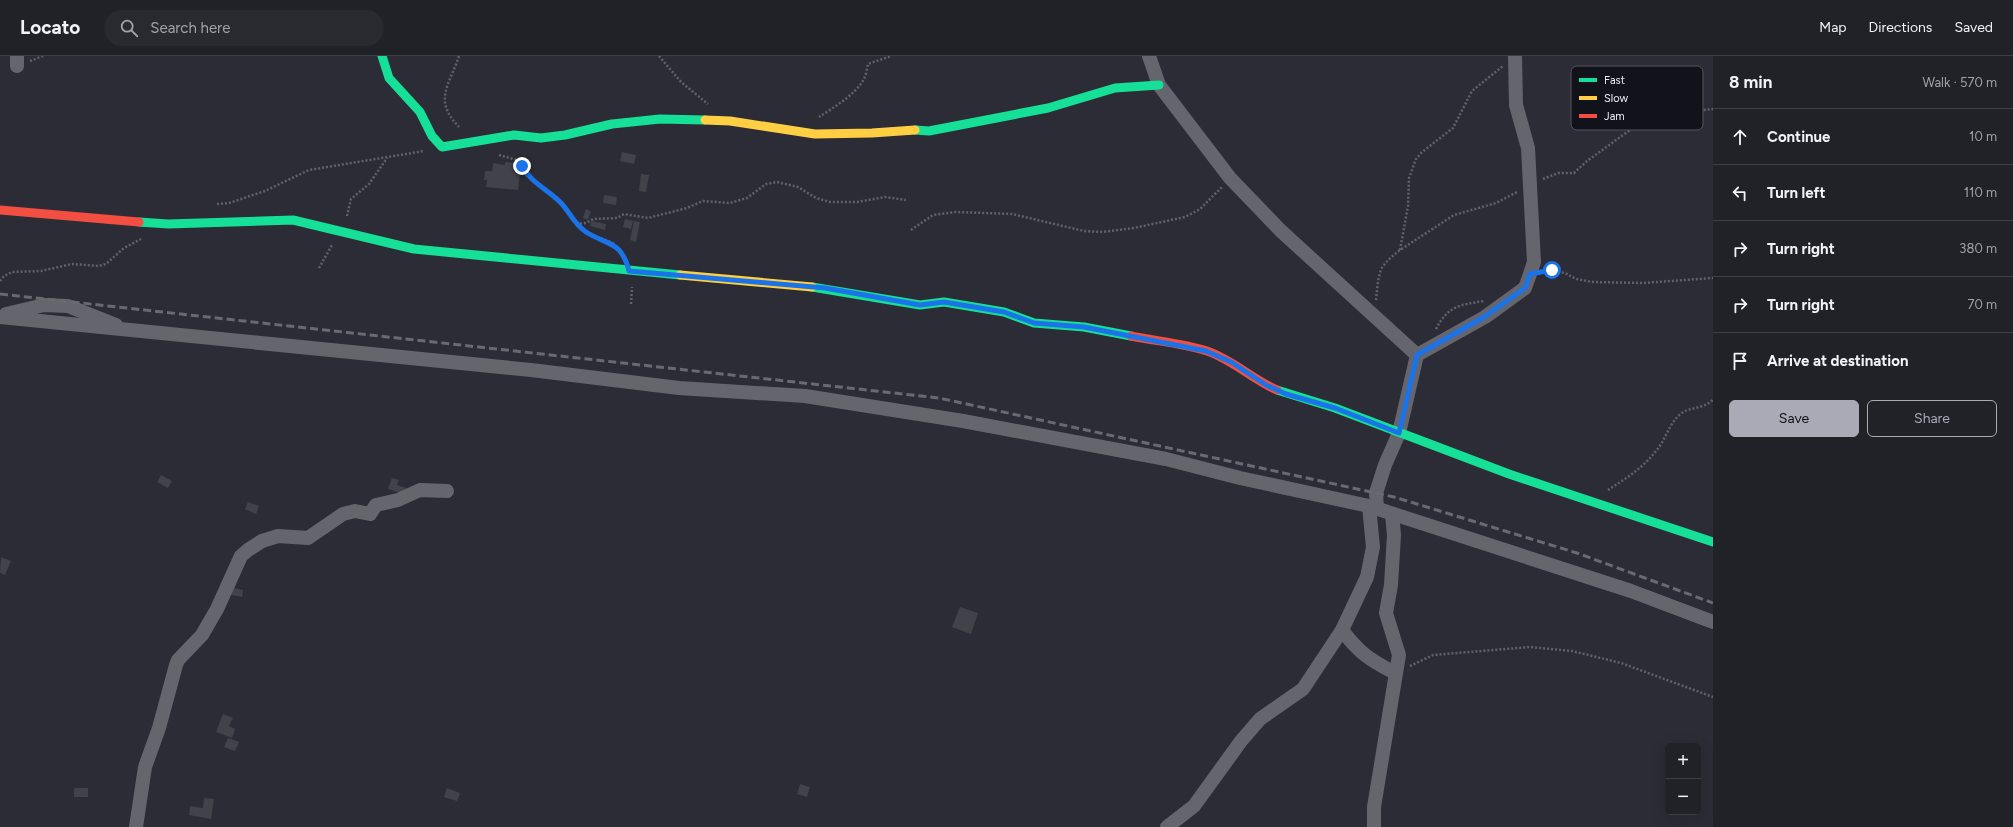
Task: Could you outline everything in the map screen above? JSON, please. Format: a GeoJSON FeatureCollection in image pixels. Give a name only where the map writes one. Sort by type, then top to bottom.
{"type":"FeatureCollection","features":[{"type":"Feature","properties":{"kind":"street"},"geometry":{"type":"LineString","coordinates":[[382,56],[389,78],[420,112],[432,136],[442,147],[514,135],[541,138],[565,135],[612,124],[635,123],[660,119],[730,121],[815,134],[872,133],[908,129],[929,131],[1048,108],[1115,88],[1159,85]]}},
{"type":"Feature","properties":{"kind":"street"},"geometry":{"type":"LineString","coordinates":[[1149,56],[1159,85],[1230,178],[1281,231],[1417,355]]}},
{"type":"Feature","properties":{"kind":"street"},"geometry":{"type":"LineString","coordinates":[[1167,827],[1194,806],[1241,741],[1260,719],[1303,689],[1342,630],[1367,577],[1373,547],[1373,508],[1376,493],[1385,465],[1399,433],[1417,355],[1484,317],[1525,288],[1534,262],[1528,148],[1516,105],[1516,56]]}},
{"type":"Feature","properties":{"kind":"street"},"geometry":{"type":"LineString","coordinates":[[0,210],[168,224],[293,220],[414,249],[629,271],[825,288],[920,305],[944,302],[1004,312],[1034,323],[1084,327],[1206,351],[1231,362],[1266,385],[1286,394],[1335,408],[1509,474],[1713,542]]}},
{"type":"Feature","properties":{"kind":"street"},"geometry":{"type":"LineString","coordinates":[[0,316],[129,331],[532,370],[679,388],[805,396],[963,421],[1166,459],[1240,478],[1373,508],[1631,592],[1713,622]]}},
{"type":"Feature","properties":{"kind":"street"},"geometry":{"type":"LineString","coordinates":[[136,827],[145,767],[159,728],[176,665],[178,660],[202,635],[241,556],[262,541],[278,536],[301,538],[312,537],[343,514],[355,511],[370,514],[376,505],[398,500],[420,490],[447,491]]}},
{"type":"Feature","properties":{"kind":"street"},"geometry":{"type":"LineString","coordinates":[[1374,827],[1374,806],[1383,759],[1398,650],[1386,608],[1392,578],[1394,535],[1392,514]]}},
{"type":"Feature","properties":{"kind":"street"},"geometry":{"type":"LineString","coordinates":[[1342,630],[1354,647],[1368,659],[1395,673]]}},
{"type":"Feature","properties":{"kind":"path"},"geometry":{"type":"LineString","coordinates":[[459,56],[444,97],[444,107],[457,124],[474,141]]}},
{"type":"Feature","properties":{"kind":"path"},"geometry":{"type":"LineString","coordinates":[[658,56],[690,91],[713,107]]}},
{"type":"Feature","properties":{"kind":"path"},"geometry":{"type":"LineString","coordinates":[[812,121],[842,102],[858,86],[864,79],[868,64],[891,56]]}},
{"type":"Feature","properties":{"kind":"path"},"geometry":{"type":"LineString","coordinates":[[1400,250],[1408,206],[1409,178],[1416,159],[1422,152],[1453,128],[1472,91],[1516,56]]}},
{"type":"Feature","properties":{"kind":"path"},"geometry":{"type":"LineString","coordinates":[[493,153],[517,160],[526,175],[562,205],[576,224],[585,232],[614,244],[620,252],[629,271],[632,290],[631,304]]}},
{"type":"Feature","properties":{"kind":"path"},"geometry":{"type":"LineString","coordinates":[[319,268],[341,232],[351,199],[369,184],[387,158]]}},
{"type":"Feature","properties":{"kind":"path"},"geometry":{"type":"LineString","coordinates":[[911,230],[933,215],[956,212],[1012,214],[1084,231],[1103,232],[1134,228],[1185,217],[1200,209],[1230,178]]}},
{"type":"Feature","properties":{"kind":"path"},"geometry":{"type":"LineString","coordinates":[[576,224],[586,223],[593,219],[617,218],[624,214],[648,218],[687,208],[703,201],[730,203],[747,198],[766,184],[777,182],[798,187],[816,198],[830,202],[857,202],[885,197],[906,200]]}},
{"type":"Feature","properties":{"kind":"path"},"geometry":{"type":"LineString","coordinates":[[1530,274],[1552,270],[1576,279],[1593,282],[1643,283],[1713,278]]}},
{"type":"Feature","properties":{"kind":"path"},"geometry":{"type":"LineString","coordinates":[[1433,335],[1445,314],[1452,309],[1491,299]]}},
{"type":"Feature","properties":{"kind":"path"},"geometry":{"type":"LineString","coordinates":[[1606,492],[1636,471],[1656,452],[1672,425],[1683,412],[1698,408],[1713,400]]}},
{"type":"Feature","properties":{"kind":"path"},"geometry":{"type":"LineString","coordinates":[[1395,673],[1433,654],[1530,647],[1572,651],[1621,663],[1713,697]]}},
{"type":"Feature","properties":{"kind":"building"},"geometry":{"type":"Polygon","coordinates":[[[622,152],[636,155],[634,164],[620,161],[622,152]]]}},
{"type":"Feature","properties":{"kind":"building"},"geometry":{"type":"Polygon","coordinates":[[[505,162],[515,163],[514,171],[520,172],[518,190],[486,187],[487,180],[484,180],[485,171],[492,171],[493,163],[505,165],[505,162]]]}},
{"type":"Feature","properties":{"kind":"building"},"geometry":{"type":"Polygon","coordinates":[[[641,174],[649,175],[646,192],[639,191],[641,174]]]}},
{"type":"Feature","properties":{"kind":"building"},"geometry":{"type":"Polygon","coordinates":[[[604,195],[617,197],[616,205],[603,203],[604,195]]]}},
{"type":"Feature","properties":{"kind":"building"},"geometry":{"type":"Polygon","coordinates":[[[586,209],[591,211],[588,220],[583,218],[586,209]]]}},
{"type":"Feature","properties":{"kind":"building"},"geometry":{"type":"Polygon","coordinates":[[[625,219],[633,221],[631,229],[623,227],[625,219]]]}},
{"type":"Feature","properties":{"kind":"building"},"geometry":{"type":"Polygon","coordinates":[[[591,221],[606,224],[605,230],[590,226],[591,221]]]}},
{"type":"Feature","properties":{"kind":"building"},"geometry":{"type":"Polygon","coordinates":[[[634,221],[640,222],[636,242],[630,240],[634,221]]]}},
{"type":"Feature","properties":{"kind":"building"},"geometry":{"type":"Polygon","coordinates":[[[161,475],[172,481],[168,488],[157,482],[161,475]]]}},
{"type":"Feature","properties":{"kind":"building"},"geometry":{"type":"Polygon","coordinates":[[[392,478],[399,480],[397,485],[406,488],[404,494],[388,489],[392,478]]]}},
{"type":"Feature","properties":{"kind":"building"},"geometry":{"type":"Polygon","coordinates":[[[248,502],[259,506],[256,514],[245,509],[248,502]]]}},
{"type":"Feature","properties":{"kind":"building"},"geometry":{"type":"Polygon","coordinates":[[[1,557],[11,561],[5,575],[0,573],[1,557]]]}},
{"type":"Feature","properties":{"kind":"building"},"geometry":{"type":"Polygon","coordinates":[[[230,587],[243,590],[242,597],[228,594],[230,587]]]}},
{"type":"Feature","properties":{"kind":"building"},"geometry":{"type":"Polygon","coordinates":[[[960,607],[978,613],[971,634],[952,627],[960,607]]]}},
{"type":"Feature","properties":{"kind":"building"},"geometry":{"type":"Polygon","coordinates":[[[223,714],[233,718],[229,726],[235,729],[232,738],[216,732],[223,714]]]}},
{"type":"Feature","properties":{"kind":"building"},"geometry":{"type":"Polygon","coordinates":[[[228,738],[239,742],[235,751],[224,747],[228,738]]]}},
{"type":"Feature","properties":{"kind":"building"},"geometry":{"type":"Polygon","coordinates":[[[800,784],[810,787],[807,797],[797,794],[800,784]]]}},
{"type":"Feature","properties":{"kind":"building"},"geometry":{"type":"Polygon","coordinates":[[[74,788],[88,788],[88,797],[74,797],[74,788]]]}},
{"type":"Feature","properties":{"kind":"building"},"geometry":{"type":"Polygon","coordinates":[[[447,788],[460,793],[457,801],[444,797],[447,788]]]}},
{"type":"Feature","properties":{"kind":"building"},"geometry":{"type":"Polygon","coordinates":[[[204,798],[214,799],[211,819],[189,815],[190,806],[203,808],[204,798]]]}},
{"type":"Feature","properties":{"kind":"railway"},"geometry":{"type":"LineString","coordinates":[[0,294],[939,398],[1394,497],[1577,553],[1713,603]]}},
{"type":"Feature","properties":{"kind":"traffic: fast"},"geometry":{"type":"LineString","coordinates":[[382,56],[389,78],[420,112],[432,136],[442,147],[514,135],[541,138],[565,135],[612,124],[660,119],[705,120]]}},
{"type":"Feature","properties":{"kind":"traffic: fast"},"geometry":{"type":"LineString","coordinates":[[915,130],[929,131],[1048,108],[1115,88],[1159,85]]}},
{"type":"Feature","properties":{"kind":"traffic: fast"},"geometry":{"type":"LineString","coordinates":[[139,222],[168,224],[293,220],[414,249],[680,275]]}},
{"type":"Feature","properties":{"kind":"traffic: fast"},"geometry":{"type":"LineString","coordinates":[[812,287],[920,305],[944,302],[1004,312],[1034,323],[1084,327],[1131,336]]}},
{"type":"Feature","properties":{"kind":"traffic: fast"},"geometry":{"type":"LineString","coordinates":[[1277,390],[1335,408],[1509,474],[1713,542]]}},
{"type":"Feature","properties":{"kind":"traffic: slow"},"geometry":{"type":"LineString","coordinates":[[705,120],[730,121],[815,134],[872,133],[915,130]]}},
{"type":"Feature","properties":{"kind":"traffic: slow"},"geometry":{"type":"LineString","coordinates":[[680,275],[812,287]]}},
{"type":"Feature","properties":{"kind":"traffic: jam"},"geometry":{"type":"LineString","coordinates":[[0,210],[139,222]]}},
{"type":"Feature","properties":{"kind":"traffic: jam"},"geometry":{"type":"LineString","coordinates":[[1131,336],[1179,344],[1207,351],[1225,359],[1259,381],[1277,390]]}},
{"type":"Feature","properties":{"kind":"route"},"geometry":{"type":"LineString","coordinates":[[522,166],[526,175],[542,189],[555,197],[576,224],[585,232],[614,244],[627,264],[629,271],[825,288],[920,305],[944,302],[1004,312],[1034,323],[1084,327],[1206,351],[1231,362],[1266,385],[1286,394],[1335,408],[1399,433],[1417,355],[1484,317],[1525,288],[1530,274],[1552,270]]}}]}
